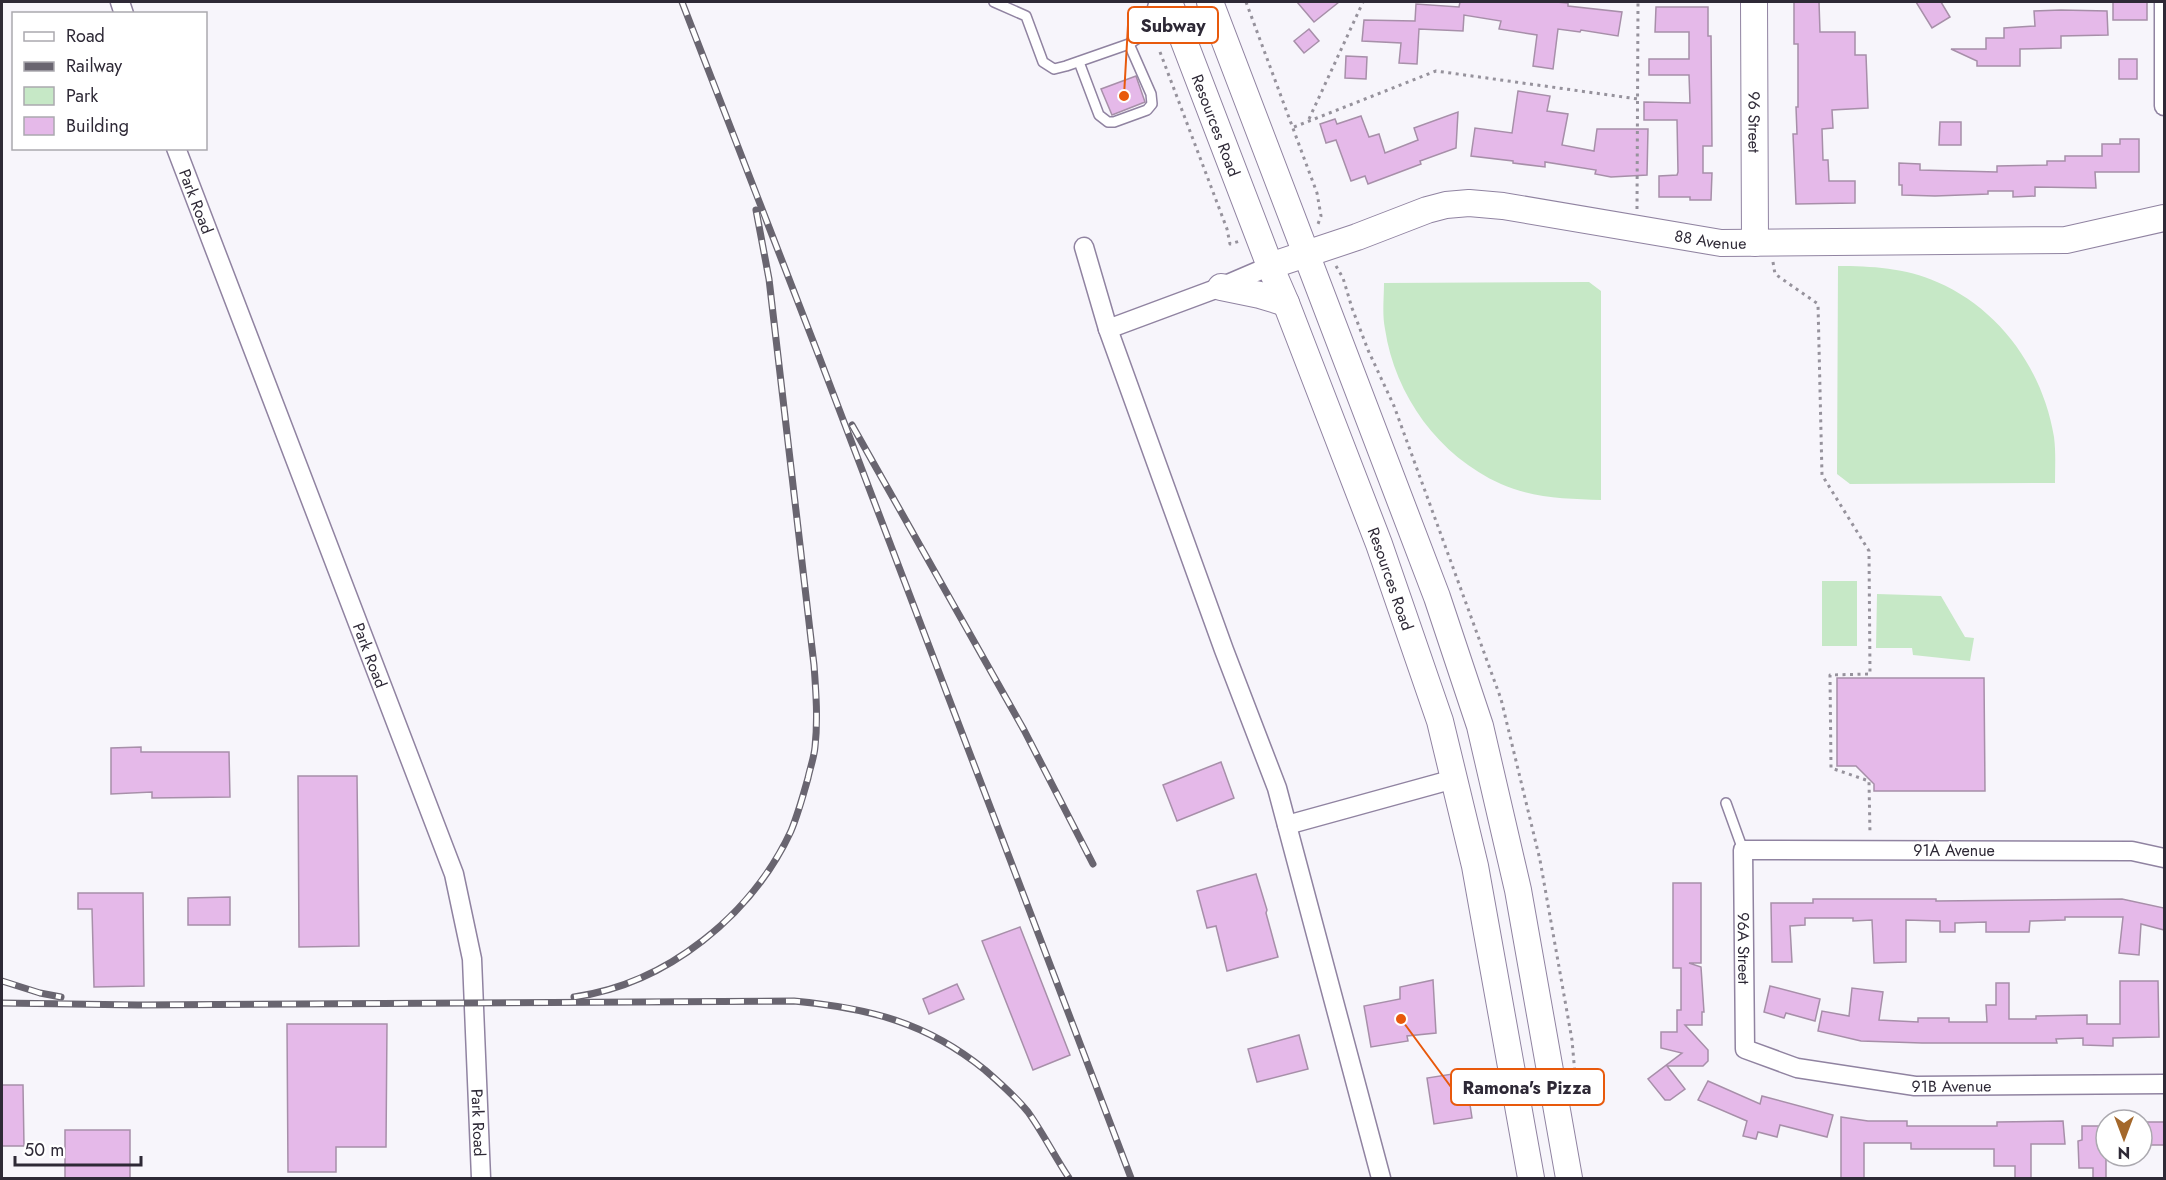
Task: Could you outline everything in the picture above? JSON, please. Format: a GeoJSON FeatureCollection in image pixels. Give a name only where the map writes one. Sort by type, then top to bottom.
{"type":"FeatureCollection","features":[{"type":"Feature","properties":{"kind":"main road","name":"Resources Road"},"geometry":{"type":"LineString","coordinates":[[1169,2],[1379,544],[1440,721],[1475,866],[1531,1179]]}},
{"type":"Feature","properties":{"kind":"main road"},"geometry":{"type":"LineString","coordinates":[[1210,2],[1437,597],[1480,726],[1518,890],[1569,1179]]}},
{"type":"Feature","properties":{"kind":"main road","name":"96 Street"},"geometry":{"type":"LineString","coordinates":[[1754,2],[1755,243]]}},
{"type":"Feature","properties":{"kind":"main road","name":"88 Avenue"},"geometry":{"type":"LineString","coordinates":[[1270,266],[1357,237],[1427,210],[1446,205],[1469,203],[1721,243],[2067,240],[2164,218]]}},
{"type":"Feature","properties":{"kind":"main road"},"geometry":{"type":"LineString","coordinates":[[1221,287],[1286,303]]}},
{"type":"Feature","properties":{"kind":"street"},"geometry":{"type":"LineString","coordinates":[[2164,2],[2164,106]]}},
{"type":"Feature","properties":{"kind":"street","name":"Park Road"},"geometry":{"type":"LineString","coordinates":[[177,150],[454,874],[472,959],[481,1179]]}},
{"type":"Feature","properties":{"kind":"street"},"geometry":{"type":"LineString","coordinates":[[1084,247],[1108,329],[1224,650],[1277,788],[1381,1179]]}},
{"type":"Feature","properties":{"kind":"street"},"geometry":{"type":"LineString","coordinates":[[1108,329],[1221,287],[1270,266]]}},
{"type":"Feature","properties":{"kind":"street"},"geometry":{"type":"LineString","coordinates":[[1287,825],[1454,779]]}},
{"type":"Feature","properties":{"kind":"street","name":"91A Avenue"},"geometry":{"type":"LineString","coordinates":[[1743,850],[2132,851],[2164,858]]}},
{"type":"Feature","properties":{"kind":"street","name":"96A Street"},"geometry":{"type":"LineString","coordinates":[[1743,850],[1745,1049]]}},
{"type":"Feature","properties":{"kind":"street","name":"91B Avenue"},"geometry":{"type":"LineString","coordinates":[[1745,1049],[1797,1068],[1915,1086],[2164,1084]]}},
{"type":"Feature","properties":{"kind":"lane"},"geometry":{"type":"LineString","coordinates":[[994,2],[1026,16],[1046,65],[1054,69],[1129,44],[1140,37],[1147,27],[1154,2]]}},
{"type":"Feature","properties":{"kind":"lane"},"geometry":{"type":"LineString","coordinates":[[1079,62],[1099,116],[1108,122],[1114,122],[1147,110],[1152,104],[1151,94],[1129,44]]}},
{"type":"Feature","properties":{"kind":"lane"},"geometry":{"type":"LineString","coordinates":[[1726,803],[1743,850]]}},
{"type":"Feature","properties":{"kind":"path"},"geometry":{"type":"LineString","coordinates":[[1246,2],[1317,193],[1321,216],[1317,222]]}},
{"type":"Feature","properties":{"kind":"path"},"geometry":{"type":"LineString","coordinates":[[1308,121],[1363,2]]}},
{"type":"Feature","properties":{"kind":"path"},"geometry":{"type":"LineString","coordinates":[[1637,229],[1638,2]]}},
{"type":"Feature","properties":{"kind":"path"},"geometry":{"type":"LineString","coordinates":[[1160,52],[1227,229],[1230,244]]}},
{"type":"Feature","properties":{"kind":"path"},"geometry":{"type":"LineString","coordinates":[[1294,127],[1437,71],[1638,99]]}},
{"type":"Feature","properties":{"kind":"path"},"geometry":{"type":"LineString","coordinates":[[1773,262],[1775,274],[1818,304],[1822,476],[1869,551],[1870,674],[1830,675],[1831,768],[1869,781],[1871,850]]}},
{"type":"Feature","properties":{"kind":"green space"},"geometry":{"type":"Polygon","coordinates":[[[1838,266],[1888,269],[1925,277],[1960,294],[1999,325],[2015,344],[2040,388],[2054,437],[2055,483],[1850,484],[1837,474],[1838,266]]]}},
{"type":"Feature","properties":{"kind":"green space"},"geometry":{"type":"Polygon","coordinates":[[[1589,282],[1601,291],[1601,500],[1538,495],[1513,489],[1479,472],[1458,457],[1423,421],[1399,378],[1390,354],[1384,318],[1384,283],[1589,282]]]}},
{"type":"Feature","properties":{"kind":"green space"},"geometry":{"type":"Polygon","coordinates":[[[1822,581],[1857,581],[1857,646],[1822,646],[1822,581]]]}},
{"type":"Feature","properties":{"kind":"green space"},"geometry":{"type":"Polygon","coordinates":[[[1877,594],[1941,596],[1965,637],[1974,638],[1970,661],[1913,655],[1912,648],[1876,648],[1877,594]]]}},
{"type":"Feature","properties":{"kind":"building"},"geometry":{"type":"Polygon","coordinates":[[[1297,2],[1339,2],[1314,22],[1297,2]]]}},
{"type":"Feature","properties":{"kind":"building"},"geometry":{"type":"Polygon","coordinates":[[[1460,2],[1556,2],[1568,3],[1568,6],[1622,12],[1618,36],[1558,29],[1553,69],[1533,66],[1537,35],[1499,29],[1501,21],[1464,15],[1463,31],[1419,29],[1417,64],[1399,63],[1401,43],[1362,41],[1364,20],[1415,21],[1416,4],[1459,7],[1460,2]]]}},
{"type":"Feature","properties":{"kind":"building"},"geometry":{"type":"Polygon","coordinates":[[[1794,2],[1819,2],[1820,32],[1855,32],[1855,55],[1866,55],[1868,108],[1832,110],[1833,128],[1822,129],[1823,160],[1828,160],[1829,181],[1855,181],[1855,203],[1796,204],[1793,134],[1797,134],[1798,44],[1794,44],[1794,2]]]}},
{"type":"Feature","properties":{"kind":"building"},"geometry":{"type":"Polygon","coordinates":[[[1916,2],[1941,2],[1950,17],[1932,28],[1916,2]]]}},
{"type":"Feature","properties":{"kind":"building"},"geometry":{"type":"Polygon","coordinates":[[[2113,2],[2147,2],[2147,20],[2113,20],[2113,2]]]}},
{"type":"Feature","properties":{"kind":"building"},"geometry":{"type":"Polygon","coordinates":[[[1656,7],[1708,7],[1708,36],[1711,36],[1712,146],[1703,146],[1703,173],[1712,173],[1711,200],[1659,197],[1659,176],[1677,175],[1678,172],[1677,120],[1644,120],[1644,102],[1690,103],[1689,75],[1649,75],[1649,59],[1689,59],[1689,32],[1655,32],[1656,7]]]}},
{"type":"Feature","properties":{"kind":"building"},"geometry":{"type":"Polygon","coordinates":[[[2034,11],[2107,11],[2108,35],[2061,36],[2061,48],[2020,49],[2020,66],[1977,66],[1977,61],[1951,49],[1986,49],[1986,38],[2004,38],[2004,28],[2035,26],[2034,11]]]}},
{"type":"Feature","properties":{"kind":"building"},"geometry":{"type":"Polygon","coordinates":[[[1309,29],[1319,41],[1304,53],[1294,41],[1309,29]]]}},
{"type":"Feature","properties":{"kind":"building"},"geometry":{"type":"Polygon","coordinates":[[[1346,56],[1367,57],[1366,79],[1345,78],[1346,56]]]}},
{"type":"Feature","properties":{"kind":"building"},"geometry":{"type":"Polygon","coordinates":[[[2119,59],[2137,59],[2137,79],[2119,79],[2119,59]]]}},
{"type":"Feature","properties":{"kind":"building"},"geometry":{"type":"Polygon","coordinates":[[[1136,76],[1145,102],[1112,115],[1101,89],[1136,76]]]}},
{"type":"Feature","properties":{"kind":"building"},"geometry":{"type":"Polygon","coordinates":[[[1518,91],[1550,96],[1547,111],[1568,114],[1562,145],[1594,151],[1597,129],[1648,129],[1647,175],[1611,177],[1595,174],[1596,170],[1545,162],[1545,167],[1471,156],[1475,128],[1512,133],[1518,91]]]}},
{"type":"Feature","properties":{"kind":"building"},"geometry":{"type":"Polygon","coordinates":[[[1458,112],[1456,148],[1368,184],[1365,176],[1351,181],[1336,140],[1326,143],[1320,124],[1335,119],[1337,124],[1361,116],[1369,137],[1379,134],[1385,153],[1418,140],[1414,128],[1458,112]]]}},
{"type":"Feature","properties":{"kind":"building"},"geometry":{"type":"Polygon","coordinates":[[[1940,122],[1961,122],[1961,145],[1939,145],[1940,122]]]}},
{"type":"Feature","properties":{"kind":"building"},"geometry":{"type":"Polygon","coordinates":[[[2120,139],[2139,139],[2139,172],[2095,172],[2096,188],[2035,187],[2035,196],[2013,197],[2013,191],[1988,191],[1988,194],[1935,196],[1902,195],[1902,185],[1899,185],[1899,163],[1920,164],[1920,170],[1997,172],[1997,166],[2047,165],[2047,161],[2065,161],[2065,156],[2102,156],[2102,144],[2120,144],[2120,139]]]}},
{"type":"Feature","properties":{"kind":"building"},"geometry":{"type":"Polygon","coordinates":[[[1837,678],[1984,678],[1985,791],[1874,791],[1874,784],[1856,766],[1837,766],[1837,678]]]}},
{"type":"Feature","properties":{"kind":"building"},"geometry":{"type":"Polygon","coordinates":[[[141,747],[141,752],[229,752],[230,797],[152,798],[152,792],[111,794],[111,748],[141,747]]]}},
{"type":"Feature","properties":{"kind":"building"},"geometry":{"type":"Polygon","coordinates":[[[1221,762],[1234,798],[1177,821],[1163,785],[1221,762]]]}},
{"type":"Feature","properties":{"kind":"building"},"geometry":{"type":"Polygon","coordinates":[[[298,776],[357,776],[359,946],[299,947],[298,776]]]}},
{"type":"Feature","properties":{"kind":"building"},"geometry":{"type":"Polygon","coordinates":[[[1256,874],[1278,957],[1227,971],[1216,926],[1207,928],[1197,891],[1256,874]]]}},
{"type":"Feature","properties":{"kind":"building"},"geometry":{"type":"Polygon","coordinates":[[[1673,883],[1701,883],[1701,963],[1689,963],[1701,967],[1704,1012],[1702,1012],[1702,1025],[1685,1025],[1708,1050],[1708,1061],[1703,1066],[1667,1066],[1685,1089],[1670,1100],[1665,1100],[1648,1079],[1682,1053],[1661,1048],[1661,1032],[1677,1032],[1677,1010],[1681,1010],[1681,968],[1673,968],[1673,883]]]}},
{"type":"Feature","properties":{"kind":"building"},"geometry":{"type":"Polygon","coordinates":[[[78,893],[143,893],[144,986],[94,987],[92,909],[78,909],[78,893]]]}},
{"type":"Feature","properties":{"kind":"building"},"geometry":{"type":"Polygon","coordinates":[[[230,897],[230,925],[188,925],[188,898],[230,897]]]}},
{"type":"Feature","properties":{"kind":"building"},"geometry":{"type":"Polygon","coordinates":[[[1813,899],[1936,899],[1936,901],[2122,899],[2164,908],[2164,930],[2141,924],[2139,955],[2119,953],[2123,917],[2065,917],[2065,920],[2030,921],[2029,932],[1986,932],[1986,922],[1955,923],[1955,932],[1940,932],[1940,921],[1906,920],[1906,962],[1874,963],[1872,920],[1805,918],[1805,925],[1790,926],[1792,962],[1772,962],[1771,903],[1813,903],[1813,899]]]}},
{"type":"Feature","properties":{"kind":"building"},"geometry":{"type":"Polygon","coordinates":[[[1020,927],[1070,1055],[1033,1070],[982,941],[1020,927]]]}},
{"type":"Feature","properties":{"kind":"building"},"geometry":{"type":"Polygon","coordinates":[[[1433,980],[1436,1033],[1407,1036],[1408,1041],[1371,1047],[1364,1006],[1400,999],[1400,987],[1433,980]]]}},
{"type":"Feature","properties":{"kind":"building"},"geometry":{"type":"Polygon","coordinates":[[[2120,981],[2158,981],[2159,1037],[2113,1038],[2113,1046],[2083,1045],[2083,1038],[2056,1039],[2057,1043],[1922,1043],[1861,1041],[1818,1031],[1822,1011],[1849,1016],[1852,988],[1883,992],[1879,1020],[1918,1022],[1918,1018],[1949,1018],[1949,1022],[1987,1022],[1986,1005],[1996,1005],[1996,983],[2009,983],[2009,1019],[2087,1015],[2087,1024],[2120,1024],[2120,981]]]}},
{"type":"Feature","properties":{"kind":"building"},"geometry":{"type":"Polygon","coordinates":[[[957,984],[964,999],[929,1014],[923,999],[957,984]]]}},
{"type":"Feature","properties":{"kind":"building"},"geometry":{"type":"Polygon","coordinates":[[[1770,986],[1820,999],[1815,1021],[1786,1013],[1784,1018],[1764,1012],[1770,986]]]}},
{"type":"Feature","properties":{"kind":"building"},"geometry":{"type":"Polygon","coordinates":[[[287,1024],[387,1024],[386,1147],[336,1147],[336,1172],[288,1172],[287,1024]]]}},
{"type":"Feature","properties":{"kind":"building"},"geometry":{"type":"Polygon","coordinates":[[[1299,1035],[1308,1069],[1257,1082],[1248,1049],[1299,1035]]]}},
{"type":"Feature","properties":{"kind":"building"},"geometry":{"type":"Polygon","coordinates":[[[1465,1072],[1472,1118],[1434,1124],[1427,1078],[1465,1072]]]}},
{"type":"Feature","properties":{"kind":"building"},"geometry":{"type":"Polygon","coordinates":[[[1708,1081],[1760,1104],[1762,1096],[1833,1115],[1827,1137],[1780,1125],[1777,1137],[1758,1132],[1756,1139],[1743,1136],[1747,1121],[1698,1100],[1708,1081]]]}},
{"type":"Feature","properties":{"kind":"building"},"geometry":{"type":"Polygon","coordinates":[[[2,1085],[23,1085],[24,1146],[2,1146],[2,1085]]]}},
{"type":"Feature","properties":{"kind":"building"},"geometry":{"type":"Polygon","coordinates":[[[1841,1117],[1868,1121],[1907,1121],[1907,1126],[1997,1126],[1997,1122],[2063,1121],[2065,1144],[2031,1144],[2031,1179],[2015,1179],[2015,1166],[1994,1166],[1994,1149],[1911,1149],[1911,1143],[1864,1143],[1864,1179],[1841,1179],[1841,1117]]]}},
{"type":"Feature","properties":{"kind":"building"},"geometry":{"type":"Polygon","coordinates":[[[2154,1122],[2164,1122],[2164,1145],[2154,1145],[2154,1122]]]}},
{"type":"Feature","properties":{"kind":"building"},"geometry":{"type":"Polygon","coordinates":[[[2082,1126],[2094,1126],[2094,1168],[2106,1168],[2106,1179],[2093,1179],[2093,1168],[2079,1168],[2078,1141],[2082,1140],[2082,1126]]]}},
{"type":"Feature","properties":{"kind":"building"},"geometry":{"type":"Polygon","coordinates":[[[65,1130],[130,1130],[130,1179],[65,1179],[65,1130]]]}},
{"type":"Feature","properties":{"kind":"railway"},"geometry":{"type":"LineString","coordinates":[[682,2],[1131,1178]]}},
{"type":"Feature","properties":{"kind":"railway"},"geometry":{"type":"LineString","coordinates":[[574,997],[608,990],[642,977],[673,961],[703,941],[730,917],[754,891],[774,862],[791,831],[813,759],[817,716],[814,665],[769,279],[756,210]]}},
{"type":"Feature","properties":{"kind":"railway"},"geometry":{"type":"LineString","coordinates":[[852,425],[1024,730],[1093,864]]}},
{"type":"Feature","properties":{"kind":"railway"},"geometry":{"type":"LineString","coordinates":[[2,981],[61,997]]}},
{"type":"Feature","properties":{"kind":"railway"},"geometry":{"type":"LineString","coordinates":[[2,1003],[138,1005],[794,1001],[847,1008],[895,1020],[918,1029],[941,1040],[985,1070],[1028,1112],[1069,1178]]}},
{"type":"Feature","properties":{"kind":"place","name":"Subway"},"geometry":{"type":"Point","coordinates":[1124,96]}},
{"type":"Feature","properties":{"kind":"place","name":"Ramona's Pizza"},"geometry":{"type":"Point","coordinates":[1401,1019]}}]}
